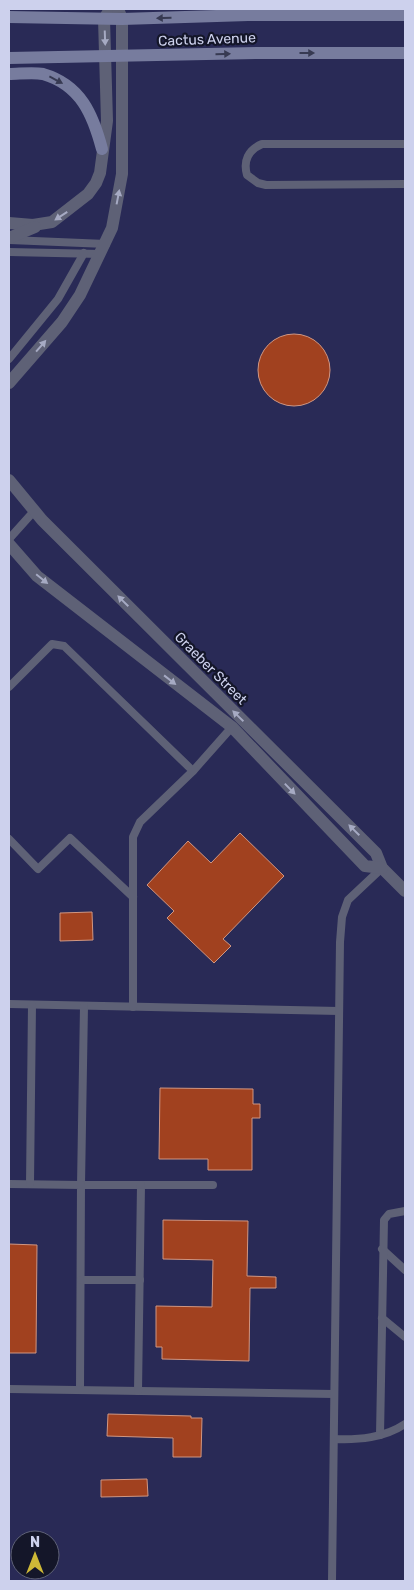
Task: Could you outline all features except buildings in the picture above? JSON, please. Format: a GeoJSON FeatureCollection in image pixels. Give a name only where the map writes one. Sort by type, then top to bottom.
{"type":"FeatureCollection","features":[{"type":"Feature","properties":{"kind":"main road","name":"Cactus Avenue"},"geometry":{"type":"LineString","coordinates":[[9,17],[107,14],[337,12],[405,15]]}},
{"type":"Feature","properties":{"kind":"main road","name":"Cactus Avenue"},"geometry":{"type":"LineString","coordinates":[[9,58],[259,53],[405,53]]}},
{"type":"Feature","properties":{"kind":"main road"},"geometry":{"type":"LineString","coordinates":[[9,74],[42,74],[68,87],[92,113],[102,149]]}},
{"type":"Feature","properties":{"kind":"street"},"geometry":{"type":"LineString","coordinates":[[9,223],[42,224],[52,222],[88,194],[100,173],[107,121],[107,14]]}},
{"type":"Feature","properties":{"kind":"street"},"geometry":{"type":"LineString","coordinates":[[9,383],[62,322],[80,295],[103,249],[119,195],[122,174],[120,14]]}},
{"type":"Feature","properties":{"kind":"street"},"geometry":{"type":"LineString","coordinates":[[9,239],[42,224]]}},
{"type":"Feature","properties":{"kind":"street","name":"Graeber Street"},"geometry":{"type":"LineString","coordinates":[[9,480],[55,534],[376,852],[382,868],[405,891]]}},
{"type":"Feature","properties":{"kind":"street","name":"Graeber Street"},"geometry":{"type":"LineString","coordinates":[[9,544],[37,576],[232,727],[365,866],[382,868]]}},
{"type":"Feature","properties":{"kind":"lane"},"geometry":{"type":"LineString","coordinates":[[405,144],[262,144],[254,148],[245,163],[247,175],[258,183],[266,185],[405,184]]}},
{"type":"Feature","properties":{"kind":"lane"},"geometry":{"type":"LineString","coordinates":[[9,239],[103,249]]}},
{"type":"Feature","properties":{"kind":"lane"},"geometry":{"type":"LineString","coordinates":[[9,252],[84,253],[103,249]]}},
{"type":"Feature","properties":{"kind":"lane"},"geometry":{"type":"LineString","coordinates":[[9,359],[58,299],[84,253]]}},
{"type":"Feature","properties":{"kind":"lane"},"geometry":{"type":"LineString","coordinates":[[9,539],[35,510]]}},
{"type":"Feature","properties":{"kind":"lane"},"geometry":{"type":"LineString","coordinates":[[9,687],[52,644],[64,646],[192,771]]}},
{"type":"Feature","properties":{"kind":"lane"},"geometry":{"type":"LineString","coordinates":[[133,1007],[133,837],[140,822],[192,771],[232,727]]}},
{"type":"Feature","properties":{"kind":"lane"},"geometry":{"type":"LineString","coordinates":[[9,839],[38,869],[70,838],[133,897]]}},
{"type":"Feature","properties":{"kind":"lane"},"geometry":{"type":"LineString","coordinates":[[332,1581],[339,1011],[342,917],[348,900],[382,868]]}},
{"type":"Feature","properties":{"kind":"lane"},"geometry":{"type":"LineString","coordinates":[[9,1004],[339,1011]]}},
{"type":"Feature","properties":{"kind":"lane"},"geometry":{"type":"LineString","coordinates":[[30,1184],[32,1005]]}},
{"type":"Feature","properties":{"kind":"lane"},"geometry":{"type":"LineString","coordinates":[[80,1390],[84,1006]]}},
{"type":"Feature","properties":{"kind":"lane"},"geometry":{"type":"LineString","coordinates":[[9,1184],[213,1185]]}},
{"type":"Feature","properties":{"kind":"lane"},"geometry":{"type":"LineString","coordinates":[[138,1391],[141,1185]]}},
{"type":"Feature","properties":{"kind":"lane"},"geometry":{"type":"LineString","coordinates":[[380,1435],[384,1220],[389,1214],[405,1211]]}},
{"type":"Feature","properties":{"kind":"lane"},"geometry":{"type":"LineString","coordinates":[[382,1249],[405,1270]]}},
{"type":"Feature","properties":{"kind":"lane"},"geometry":{"type":"LineString","coordinates":[[81,1280],[140,1280]]}},
{"type":"Feature","properties":{"kind":"lane"},"geometry":{"type":"LineString","coordinates":[[382,1318],[405,1337]]}},
{"type":"Feature","properties":{"kind":"lane"},"geometry":{"type":"LineString","coordinates":[[9,1389],[334,1394]]}},
{"type":"Feature","properties":{"kind":"lane"},"geometry":{"type":"LineString","coordinates":[[334,1439],[353,1440],[392,1433],[405,1424]]}}]}
